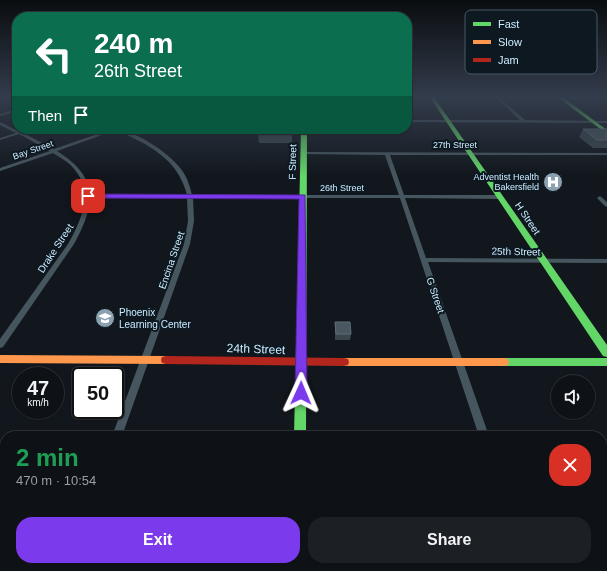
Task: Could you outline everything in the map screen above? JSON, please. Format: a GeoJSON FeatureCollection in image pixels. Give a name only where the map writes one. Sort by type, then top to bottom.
{"type":"FeatureCollection","features":[{"type":"Feature","properties":{"kind":"main road","name":"H Street"},"geometry":{"type":"LineString","coordinates":[[449,123],[607,352]]}},
{"type":"Feature","properties":{"kind":"main road"},"geometry":{"type":"LineString","coordinates":[[602,123],[607,132]]}},
{"type":"Feature","properties":{"kind":"main road","name":"F Street"},"geometry":{"type":"LineString","coordinates":[[300,431],[304,134]]}},
{"type":"Feature","properties":{"kind":"main road","name":"24th Street"},"geometry":{"type":"LineString","coordinates":[[0,358],[301,362],[607,362]]}},
{"type":"Feature","properties":{"kind":"street","name":"Drake Street"},"geometry":{"type":"LineString","coordinates":[[0,123],[12,129]]}},
{"type":"Feature","properties":{"kind":"street"},"geometry":{"type":"LineString","coordinates":[[0,139],[16,134]]}},
{"type":"Feature","properties":{"kind":"street","name":"Drake Street"},"geometry":{"type":"LineString","coordinates":[[0,344],[70,245],[84,219],[88,196],[84,181],[77,169],[67,159],[21,134]]}},
{"type":"Feature","properties":{"kind":"street","name":"Bay Street"},"geometry":{"type":"LineString","coordinates":[[0,170],[102,134]]}},
{"type":"Feature","properties":{"kind":"street","name":"Encina Street"},"geometry":{"type":"LineString","coordinates":[[119,431],[187,244],[192,217],[190,196],[183,176],[168,157],[149,143],[128,134]]}},
{"type":"Feature","properties":{"kind":"street","name":"27th Street"},"geometry":{"type":"LineString","coordinates":[[303,153],[607,154]]}},
{"type":"Feature","properties":{"kind":"street","name":"G Street"},"geometry":{"type":"LineString","coordinates":[[387,153],[482,431]]}},
{"type":"Feature","properties":{"kind":"street","name":"26th Street"},"geometry":{"type":"LineString","coordinates":[[88,196],[500,197]]}},
{"type":"Feature","properties":{"kind":"street"},"geometry":{"type":"LineString","coordinates":[[607,198],[600,198],[607,205]]}},
{"type":"Feature","properties":{"kind":"street","name":"25th Street"},"geometry":{"type":"LineString","coordinates":[[424,260],[607,261]]}},
{"type":"Feature","properties":{"kind":"building"},"geometry":{"type":"Polygon","coordinates":[[[583,129],[607,129],[607,140],[597,140],[583,129]]]}},
{"type":"Feature","properties":{"kind":"building"},"geometry":{"type":"Polygon","coordinates":[[[335,322],[350,322],[351,334],[336,334],[335,322]]]}},
{"type":"Feature","properties":{"kind":"traffic: fast"},"geometry":{"type":"LineString","coordinates":[[449,123],[607,353]]}},
{"type":"Feature","properties":{"kind":"traffic: fast"},"geometry":{"type":"LineString","coordinates":[[594,123],[607,132]]}},
{"type":"Feature","properties":{"kind":"traffic: fast"},"geometry":{"type":"LineString","coordinates":[[300,431],[304,134]]}},
{"type":"Feature","properties":{"kind":"traffic: fast"},"geometry":{"type":"LineString","coordinates":[[504,362],[607,362]]}},
{"type":"Feature","properties":{"kind":"traffic: slow"},"geometry":{"type":"LineString","coordinates":[[0,359],[166,360]]}},
{"type":"Feature","properties":{"kind":"traffic: slow"},"geometry":{"type":"LineString","coordinates":[[344,362],[504,362]]}},
{"type":"Feature","properties":{"kind":"traffic: jam"},"geometry":{"type":"LineString","coordinates":[[166,360],[344,362]]}},
{"type":"Feature","properties":{"kind":"place","name":"Adventist Health Bakersfield"},"geometry":{"type":"Point","coordinates":[553,182]}},
{"type":"Feature","properties":{"kind":"place","name":"Phoenix Learning Center"},"geometry":{"type":"Point","coordinates":[105,318]}},
{"type":"Feature","properties":{"kind":"route"},"geometry":{"type":"LineString","coordinates":[[88,196],[303,197],[301,393]]}}]}
